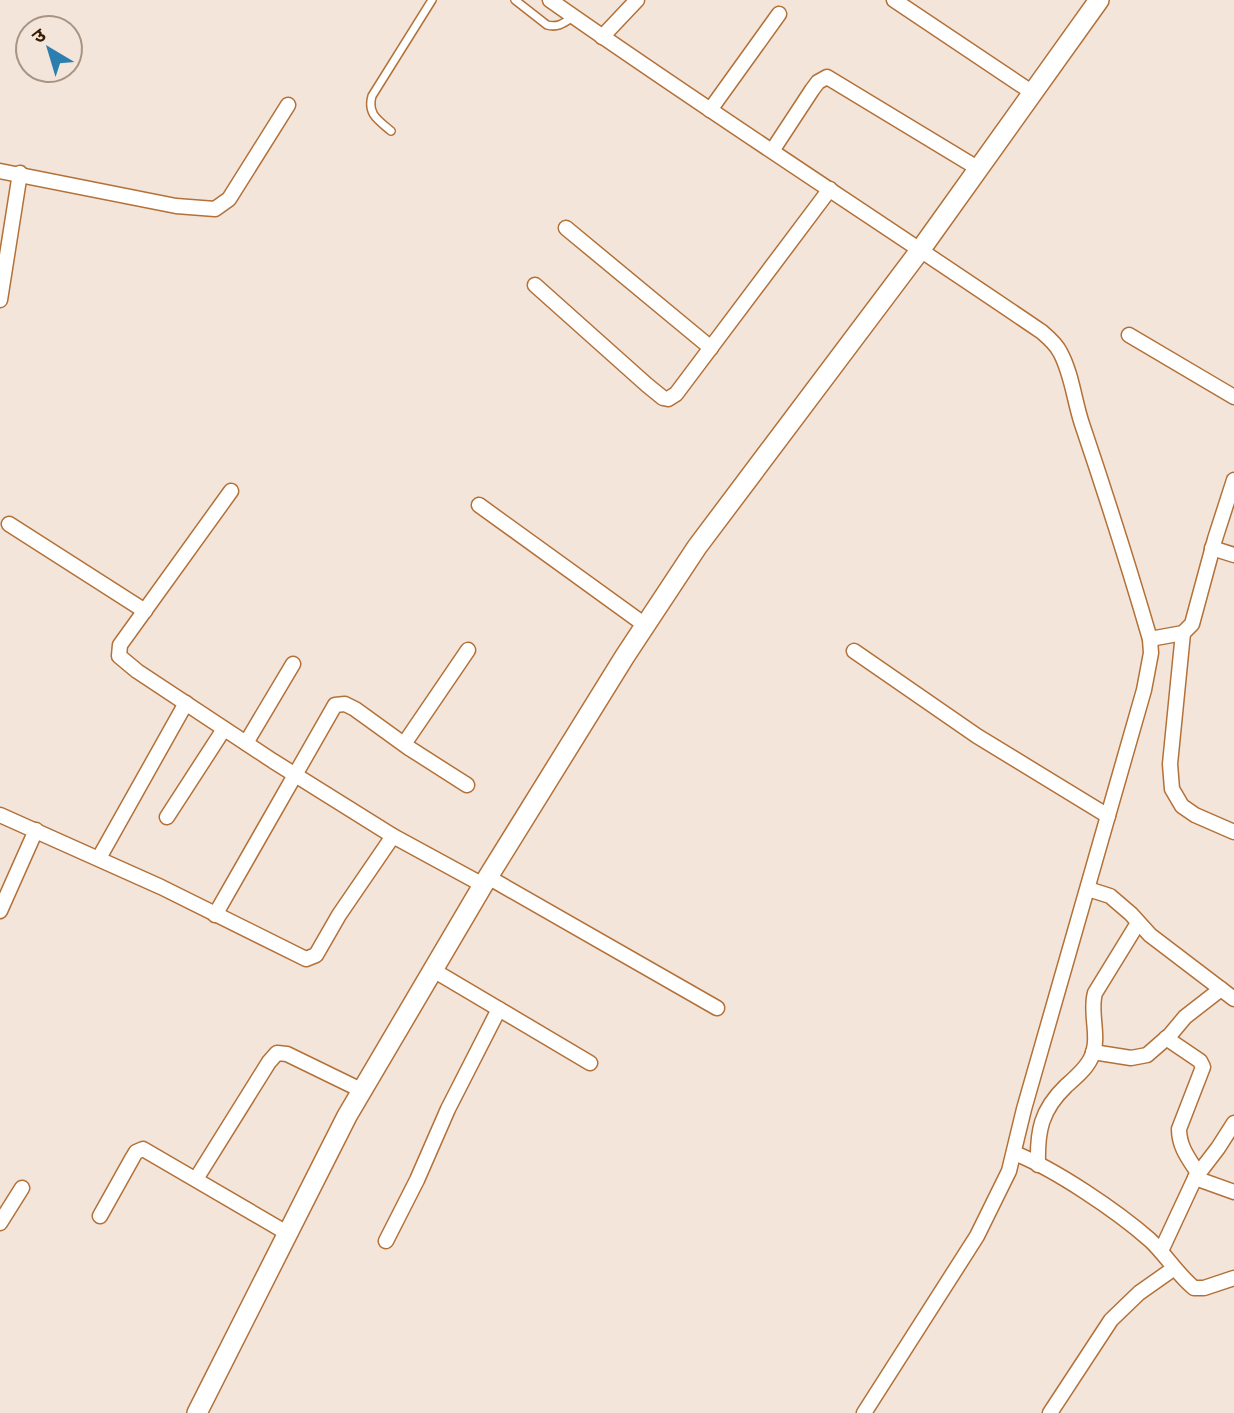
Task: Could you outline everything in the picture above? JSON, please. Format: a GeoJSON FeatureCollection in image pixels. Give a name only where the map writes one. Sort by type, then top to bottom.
{"type":"FeatureCollection","features":[{"type":"Feature","properties":{"kind":"main road"},"geometry":{"type":"LineString","coordinates":[[197,1413],[361,1090],[486,881],[645,625],[758,463],[921,249],[1099,0]]}},
{"type":"Feature","properties":{"kind":"street"},"geometry":{"type":"LineString","coordinates":[[550,0],[710,110],[921,249],[1055,343],[1074,390],[1080,418],[1125,551],[1150,639],[1151,653],[1144,690],[1108,816],[1095,891],[1024,1109],[1018,1155],[977,1236],[864,1413]]}},
{"type":"Feature","properties":{"kind":"street"},"geometry":{"type":"LineString","coordinates":[[602,37],[637,0]]}},
{"type":"Feature","properties":{"kind":"street"},"geometry":{"type":"LineString","coordinates":[[894,0],[1033,93]]}},
{"type":"Feature","properties":{"kind":"street"},"geometry":{"type":"LineString","coordinates":[[710,110],[779,14]]}},
{"type":"Feature","properties":{"kind":"street"},"geometry":{"type":"LineString","coordinates":[[772,151],[818,82],[827,77],[979,169]]}},
{"type":"Feature","properties":{"kind":"street"},"geometry":{"type":"LineString","coordinates":[[0,171],[176,206],[215,209],[229,199],[288,106]]}},
{"type":"Feature","properties":{"kind":"street"},"geometry":{"type":"LineString","coordinates":[[0,300],[20,173]]}},
{"type":"Feature","properties":{"kind":"street"},"geometry":{"type":"LineString","coordinates":[[535,285],[663,398],[668,399],[676,394],[830,189]]}},
{"type":"Feature","properties":{"kind":"street"},"geometry":{"type":"LineString","coordinates":[[566,228],[711,348]]}},
{"type":"Feature","properties":{"kind":"street"},"geometry":{"type":"LineString","coordinates":[[1129,335],[1234,397]]}},
{"type":"Feature","properties":{"kind":"street"},"geometry":{"type":"LineString","coordinates":[[1234,480],[1212,548],[1194,618],[1184,633],[1170,764],[1172,789],[1182,806],[1195,815],[1234,832]]}},
{"type":"Feature","properties":{"kind":"street"},"geometry":{"type":"LineString","coordinates":[[231,491],[120,645],[119,656],[137,671],[246,743],[393,836],[486,881],[717,1008]]}},
{"type":"Feature","properties":{"kind":"street"},"geometry":{"type":"LineString","coordinates":[[479,505],[645,625]]}},
{"type":"Feature","properties":{"kind":"street"},"geometry":{"type":"LineString","coordinates":[[9,524],[145,611]]}},
{"type":"Feature","properties":{"kind":"street"},"geometry":{"type":"LineString","coordinates":[[1212,548],[1234,555]]}},
{"type":"Feature","properties":{"kind":"street"},"geometry":{"type":"LineString","coordinates":[[1150,639],[1184,633]]}},
{"type":"Feature","properties":{"kind":"street"},"geometry":{"type":"LineString","coordinates":[[404,744],[468,650]]}},
{"type":"Feature","properties":{"kind":"street"},"geometry":{"type":"LineString","coordinates":[[853,651],[976,736],[1108,816]]}},
{"type":"Feature","properties":{"kind":"street"},"geometry":{"type":"LineString","coordinates":[[246,743],[293,664]]}},
{"type":"Feature","properties":{"kind":"street"},"geometry":{"type":"LineString","coordinates":[[99,858],[186,703]]}},
{"type":"Feature","properties":{"kind":"street"},"geometry":{"type":"LineString","coordinates":[[215,915],[332,708],[339,703],[355,709],[467,785]]}},
{"type":"Feature","properties":{"kind":"street"},"geometry":{"type":"LineString","coordinates":[[167,817],[225,729]]}},
{"type":"Feature","properties":{"kind":"street"},"geometry":{"type":"LineString","coordinates":[[0,815],[99,858],[301,958],[312,958],[316,955],[339,915],[393,836]]}},
{"type":"Feature","properties":{"kind":"street"},"geometry":{"type":"LineString","coordinates":[[0,911],[36,831]]}},
{"type":"Feature","properties":{"kind":"street"},"geometry":{"type":"LineString","coordinates":[[1095,891],[1131,914],[1168,950],[1234,999]]}},
{"type":"Feature","properties":{"kind":"street"},"geometry":{"type":"LineString","coordinates":[[1038,1165],[1038,1134],[1042,1120],[1057,1096],[1079,1074],[1093,1052],[1095,993],[1138,923]]}},
{"type":"Feature","properties":{"kind":"street"},"geometry":{"type":"LineString","coordinates":[[433,970],[590,1063]]}},
{"type":"Feature","properties":{"kind":"street"},"geometry":{"type":"LineString","coordinates":[[1093,1052],[1140,1058],[1152,1051],[1185,1017],[1221,989]]}},
{"type":"Feature","properties":{"kind":"street"},"geometry":{"type":"LineString","coordinates":[[386,1241],[499,1009]]}},
{"type":"Feature","properties":{"kind":"street"},"geometry":{"type":"LineString","coordinates":[[1166,1038],[1200,1061],[1203,1067],[1178,1129],[1184,1153],[1197,1176],[1234,1192]]}},
{"type":"Feature","properties":{"kind":"street"},"geometry":{"type":"LineString","coordinates":[[196,1179],[277,1053],[287,1054],[361,1090]]}},
{"type":"Feature","properties":{"kind":"street"},"geometry":{"type":"LineString","coordinates":[[1161,1251],[1197,1176],[1234,1123]]}},
{"type":"Feature","properties":{"kind":"street"},"geometry":{"type":"LineString","coordinates":[[100,1216],[132,1157],[139,1150],[147,1150],[287,1233]]}},
{"type":"Feature","properties":{"kind":"street"},"geometry":{"type":"LineString","coordinates":[[1018,1155],[1113,1212],[1161,1251],[1173,1269],[1198,1289],[1234,1278]]}},
{"type":"Feature","properties":{"kind":"street"},"geometry":{"type":"LineString","coordinates":[[0,1223],[22,1188]]}},
{"type":"Feature","properties":{"kind":"street"},"geometry":{"type":"LineString","coordinates":[[1050,1413],[1111,1320],[1139,1293],[1173,1269]]}},
{"type":"Feature","properties":{"kind":"lane"},"geometry":{"type":"LineString","coordinates":[[391,131],[372,114],[372,96],[432,0]]}},
{"type":"Feature","properties":{"kind":"lane"},"geometry":{"type":"LineString","coordinates":[[515,0],[553,27],[561,25],[573,16]]}}]}
